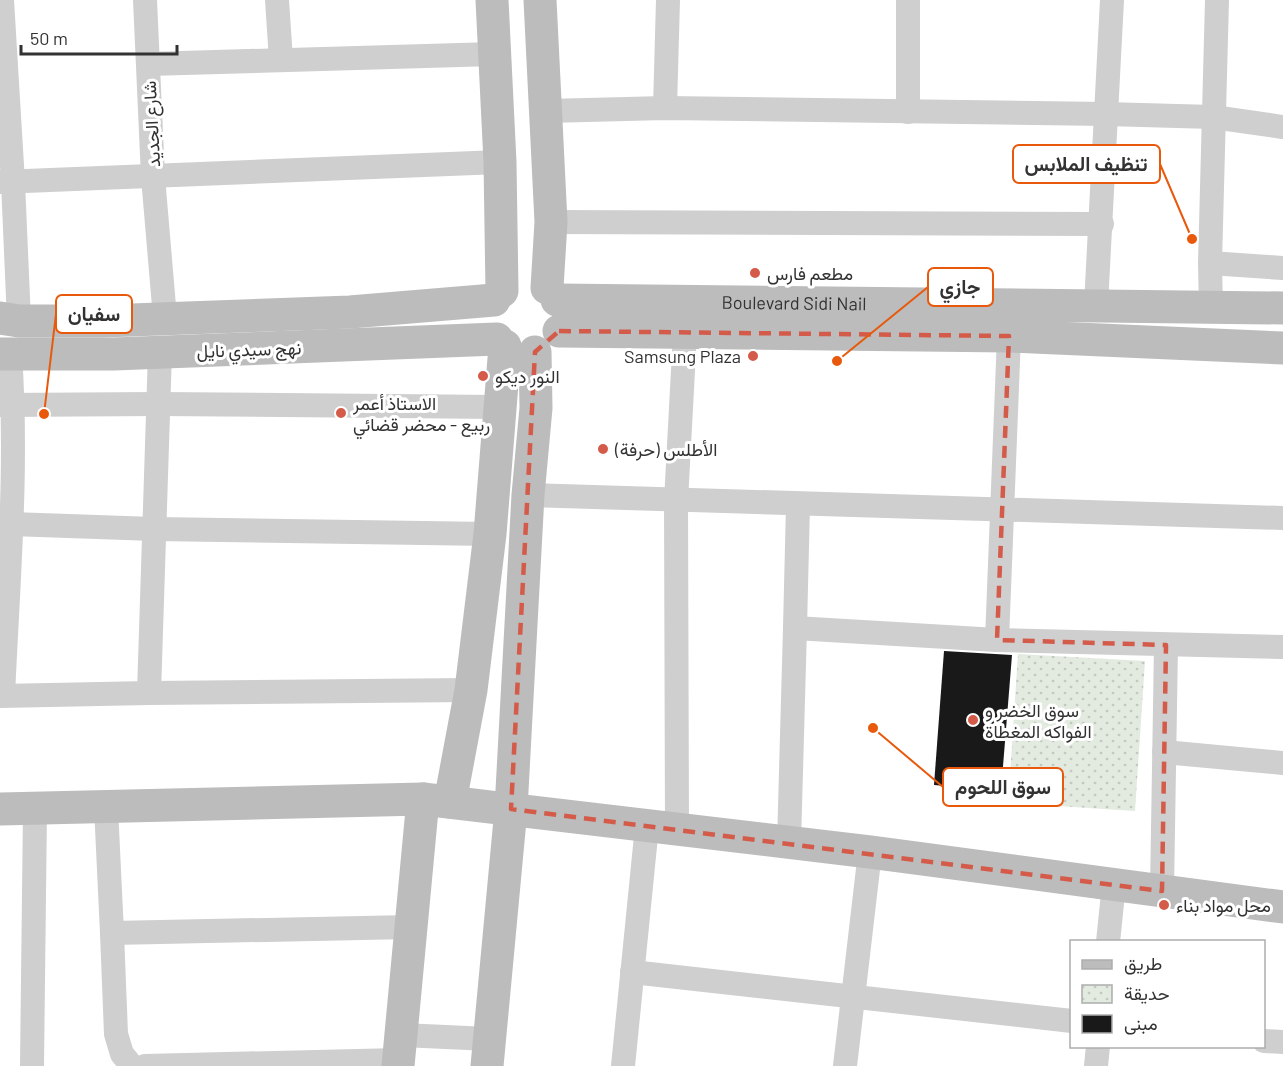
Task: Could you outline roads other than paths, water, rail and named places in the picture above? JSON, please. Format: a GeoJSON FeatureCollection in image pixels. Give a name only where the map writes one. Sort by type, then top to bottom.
{"type":"FeatureCollection","features":[{"type":"Feature","properties":{"kind":"street"},"geometry":{"type":"LineString","coordinates":[[2,0],[10,319]]}},
{"type":"Feature","properties":{"kind":"street","name":"شارع الجديد"},"geometry":{"type":"LineString","coordinates":[[144,0],[153,177],[165,318]]}},
{"type":"Feature","properties":{"kind":"street"},"geometry":{"type":"LineString","coordinates":[[277,0],[281,60]]}},
{"type":"Feature","properties":{"kind":"street"},"geometry":{"type":"LineString","coordinates":[[492,0],[500,162],[498,295],[490,320],[492,330],[533,326]]}},
{"type":"Feature","properties":{"kind":"street"},"geometry":{"type":"LineString","coordinates":[[145,1066],[400,1054],[488,1053],[511,809],[528,495],[536,408],[533,326],[551,222],[540,0]]}},
{"type":"Feature","properties":{"kind":"street"},"geometry":{"type":"LineString","coordinates":[[665,108],[668,0]]}},
{"type":"Feature","properties":{"kind":"street"},"geometry":{"type":"LineString","coordinates":[[908,0],[908,112]]}},
{"type":"Feature","properties":{"kind":"street"},"geometry":{"type":"LineString","coordinates":[[1096,305],[1102,225],[1112,0]]}},
{"type":"Feature","properties":{"kind":"street"},"geometry":{"type":"LineString","coordinates":[[1211,309],[1210,263],[1217,0]]}},
{"type":"Feature","properties":{"kind":"street"},"geometry":{"type":"LineString","coordinates":[[148,64],[494,54]]}},
{"type":"Feature","properties":{"kind":"street"},"geometry":{"type":"LineString","coordinates":[[547,111],[665,108],[1106,114],[1213,117],[1283,127]]}},
{"type":"Feature","properties":{"kind":"street"},"geometry":{"type":"LineString","coordinates":[[7,182],[500,162]]}},
{"type":"Feature","properties":{"kind":"street"},"geometry":{"type":"LineString","coordinates":[[551,222],[1102,225]]}},
{"type":"Feature","properties":{"kind":"street"},"geometry":{"type":"LineString","coordinates":[[1210,263],[1283,268]]}},
{"type":"Feature","properties":{"kind":"street","name":"نهج سيدي نايل"},"geometry":{"type":"LineString","coordinates":[[5,354],[160,352],[533,326],[529,281],[519,282],[498,295],[350,312],[103,321],[10,319]]}},
{"type":"Feature","properties":{"kind":"street","name":"Boulevard Sidi Nail"},"geometry":{"type":"LineString","coordinates":[[533,326],[1096,305],[1211,309],[1283,308]]}},
{"type":"Feature","properties":{"kind":"street"},"geometry":{"type":"LineString","coordinates":[[400,1054],[410,927],[436,801],[471,690],[490,534],[500,407],[533,326]]}},
{"type":"Feature","properties":{"kind":"street","name":"Boulevard Sidi Nail"},"geometry":{"type":"LineString","coordinates":[[533,326],[685,333],[1009,336],[1283,348]]}},
{"type":"Feature","properties":{"kind":"street"},"geometry":{"type":"LineString","coordinates":[[622,1066],[632,972],[662,828],[685,333]]}},
{"type":"Feature","properties":{"kind":"street"},"geometry":{"type":"LineString","coordinates":[[997,640],[1009,336]]}},
{"type":"Feature","properties":{"kind":"street"},"geometry":{"type":"LineString","coordinates":[[149,693],[160,352]]}},
{"type":"Feature","properties":{"kind":"street"},"geometry":{"type":"LineString","coordinates":[[5,354],[14,491],[1,696],[471,690]]}},
{"type":"Feature","properties":{"kind":"street"},"geometry":{"type":"LineString","coordinates":[[7,405],[500,407]]}},
{"type":"Feature","properties":{"kind":"street"},"geometry":{"type":"LineString","coordinates":[[528,495],[1283,518]]}},
{"type":"Feature","properties":{"kind":"street"},"geometry":{"type":"LineString","coordinates":[[789,843],[798,505]]}},
{"type":"Feature","properties":{"kind":"street"},"geometry":{"type":"LineString","coordinates":[[11,524],[154,529],[490,534]]}},
{"type":"Feature","properties":{"kind":"street"},"geometry":{"type":"LineString","coordinates":[[795,627],[997,640],[1283,647]]}},
{"type":"Feature","properties":{"kind":"street"},"geometry":{"type":"LineString","coordinates":[[1162,891],[1166,645]]}},
{"type":"Feature","properties":{"kind":"street"},"geometry":{"type":"LineString","coordinates":[[1164,752],[1283,763]]}},
{"type":"Feature","properties":{"kind":"street"},"geometry":{"type":"LineString","coordinates":[[0,809],[436,801],[870,852],[1283,907]]}},
{"type":"Feature","properties":{"kind":"street"},"geometry":{"type":"LineString","coordinates":[[106,807],[116,1034],[122,1054],[132,1066]]}},
{"type":"Feature","properties":{"kind":"street"},"geometry":{"type":"LineString","coordinates":[[32,1066],[35,809]]}},
{"type":"Feature","properties":{"kind":"street"},"geometry":{"type":"LineString","coordinates":[[845,1066],[870,852]]}},
{"type":"Feature","properties":{"kind":"street"},"geometry":{"type":"LineString","coordinates":[[1108,940],[1114,884]]}},
{"type":"Feature","properties":{"kind":"street"},"geometry":{"type":"LineString","coordinates":[[112,933],[410,927]]}},
{"type":"Feature","properties":{"kind":"street"},"geometry":{"type":"LineString","coordinates":[[632,972],[1070,1021]]}},
{"type":"Feature","properties":{"kind":"street"},"geometry":{"type":"LineString","coordinates":[[1265,1041],[1283,1042]]}},
{"type":"Feature","properties":{"kind":"street"},"geometry":{"type":"LineString","coordinates":[[1096,1066],[1098,1048]]}},
{"type":"Feature","properties":{"kind":"place","name":"تنظيف الملابس"},"geometry":{"type":"Point","coordinates":[1192,239]}},
{"type":"Feature","properties":{"kind":"place","name":"مطعم فارس"},"geometry":{"type":"Point","coordinates":[755,273]}},
{"type":"Feature","properties":{"kind":"place","name":"Samsung Plaza"},"geometry":{"type":"Point","coordinates":[753,356]}},
{"type":"Feature","properties":{"kind":"place","name":"جازي"},"geometry":{"type":"Point","coordinates":[837,361]}},
{"type":"Feature","properties":{"kind":"place","name":"النور ديكو"},"geometry":{"type":"Point","coordinates":[483,376]}},
{"type":"Feature","properties":{"kind":"place","name":"الاستاذ أعمر ربيع - محضر قضائي"},"geometry":{"type":"Point","coordinates":[341,413]}},
{"type":"Feature","properties":{"kind":"place","name":"سفيان"},"geometry":{"type":"Point","coordinates":[44,414]}},
{"type":"Feature","properties":{"kind":"place","name":"الأطلس (حرفة)"},"geometry":{"type":"Point","coordinates":[603,449]}},
{"type":"Feature","properties":{"kind":"place","name":"سوق الخضر و الفواكه المغطاة"},"geometry":{"type":"Point","coordinates":[973,720]}},
{"type":"Feature","properties":{"kind":"place","name":"سوق اللحوم"},"geometry":{"type":"Point","coordinates":[873,728]}},
{"type":"Feature","properties":{"kind":"place","name":"محل مواد بناء"},"geometry":{"type":"Point","coordinates":[1164,905]}}]}
